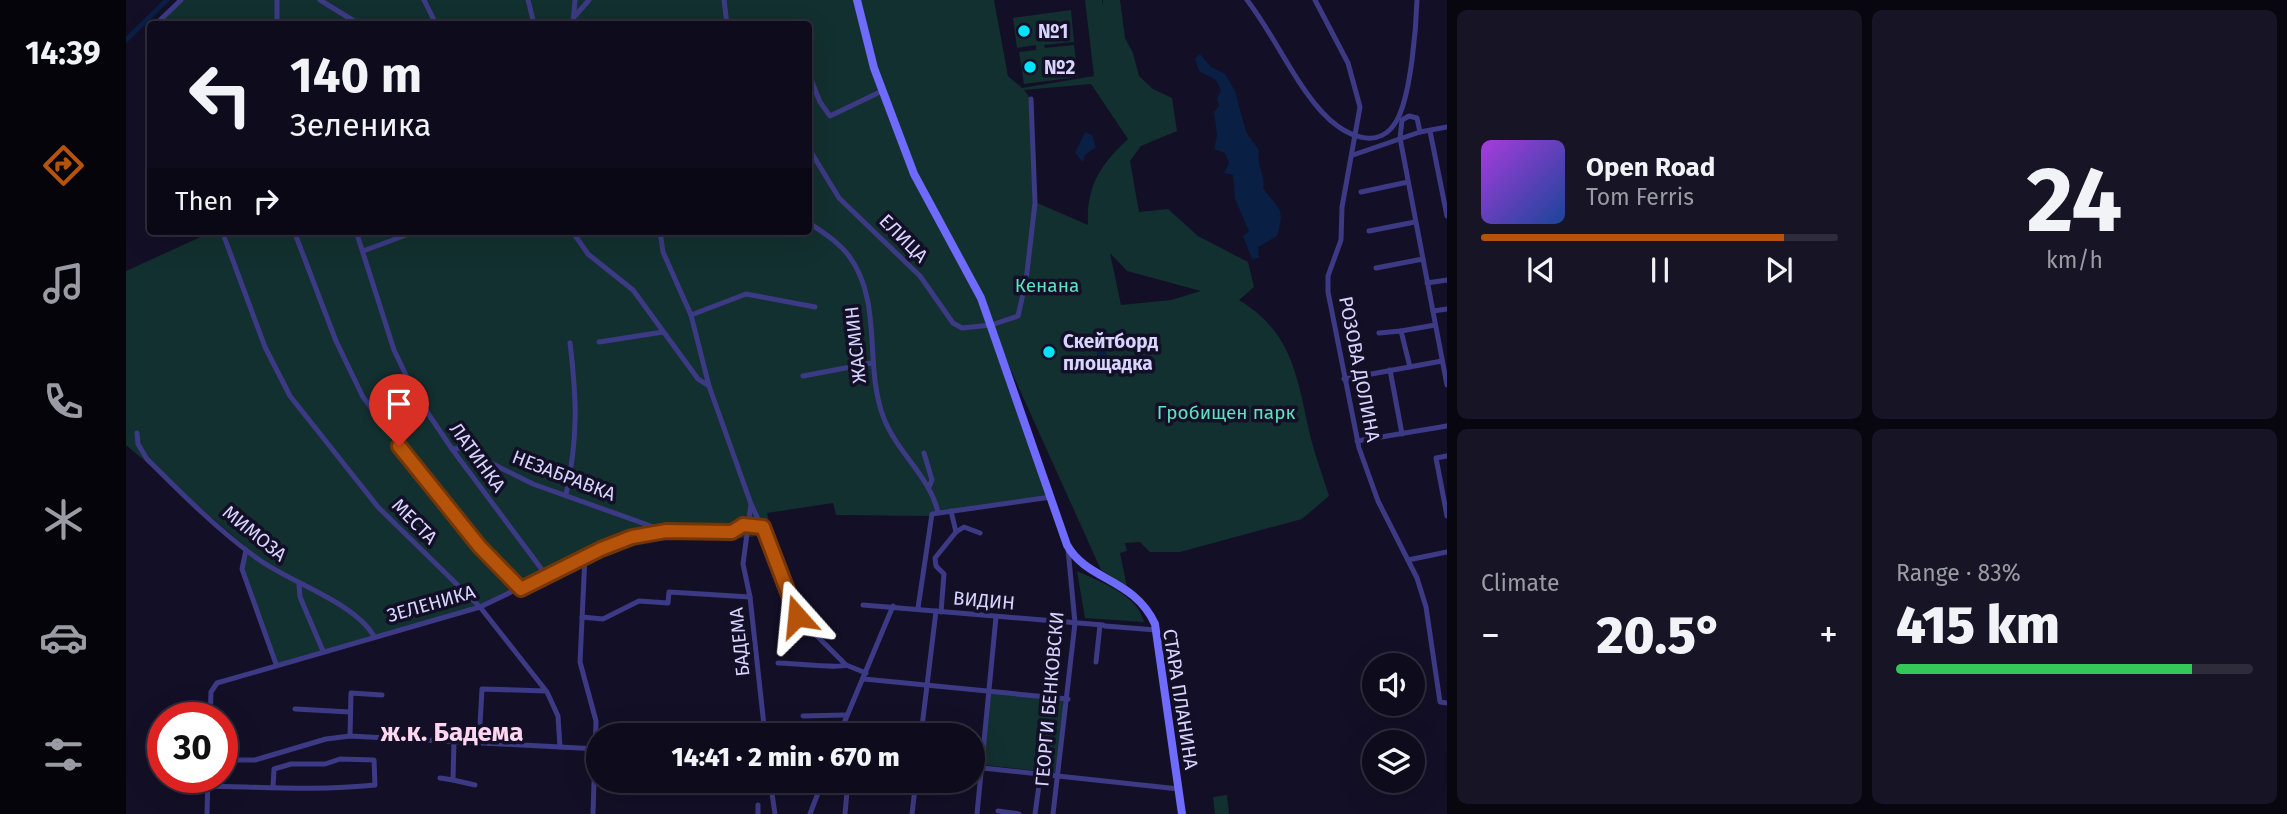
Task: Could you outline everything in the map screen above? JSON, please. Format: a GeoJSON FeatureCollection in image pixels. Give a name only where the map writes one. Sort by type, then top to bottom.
{"type":"FeatureCollection","features":[{"type":"Feature","properties":{"kind":"main road"},"geometry":{"type":"LineString","coordinates":[[857,0],[868,50],[882,91],[921,190],[972,280],[991,325],[1068,545]]}},
{"type":"Feature","properties":{"kind":"main road","name":"СТАРА ПЛАНИНА"},"geometry":{"type":"LineString","coordinates":[[1068,545],[1082,563],[1142,601],[1156,630],[1182,814]]}},
{"type":"Feature","properties":{"kind":"street"},"geometry":{"type":"LineString","coordinates":[[159,21],[181,0]]}},
{"type":"Feature","properties":{"kind":"street"},"geometry":{"type":"LineString","coordinates":[[277,0],[277,21]]}},
{"type":"Feature","properties":{"kind":"street"},"geometry":{"type":"LineString","coordinates":[[320,0],[354,21]]}},
{"type":"Feature","properties":{"kind":"street"},"geometry":{"type":"LineString","coordinates":[[424,0],[434,21]]}},
{"type":"Feature","properties":{"kind":"street"},"geometry":{"type":"LineString","coordinates":[[528,0],[533,21]]}},
{"type":"Feature","properties":{"kind":"street"},"geometry":{"type":"LineString","coordinates":[[574,21],[575,0]]}},
{"type":"Feature","properties":{"kind":"street"},"geometry":{"type":"LineString","coordinates":[[575,16],[589,0]]}},
{"type":"Feature","properties":{"kind":"street"},"geometry":{"type":"LineString","coordinates":[[724,0],[727,21]]}},
{"type":"Feature","properties":{"kind":"street"},"geometry":{"type":"LineString","coordinates":[[1247,0],[1320,110],[1345,134],[1375,138],[1388,131],[1400,118],[1409,116],[1417,118],[1420,132]]}},
{"type":"Feature","properties":{"kind":"street","name":"РОЗОВА ДОЛИНА"},"geometry":{"type":"LineString","coordinates":[[1315,0],[1354,79],[1360,107],[1342,207],[1341,240],[1328,276],[1328,292],[1343,379],[1357,441],[1378,501],[1408,560],[1426,607],[1444,702]]}},
{"type":"Feature","properties":{"kind":"street"},"geometry":{"type":"LineString","coordinates":[[1417,0],[1416,36],[1400,118],[1400,138],[1447,385]]}},
{"type":"Feature","properties":{"kind":"street"},"geometry":{"type":"LineString","coordinates":[[812,82],[821,104],[831,116],[882,91]]}},
{"type":"Feature","properties":{"kind":"street"},"geometry":{"type":"LineString","coordinates":[[991,325],[1018,316],[1026,281],[1035,203],[1031,99]]}},
{"type":"Feature","properties":{"kind":"street"},"geometry":{"type":"LineString","coordinates":[[1353,155],[1420,132],[1447,127]]}},
{"type":"Feature","properties":{"kind":"street"},"geometry":{"type":"LineString","coordinates":[[1430,131],[1447,216]]}},
{"type":"Feature","properties":{"kind":"street","name":"ЕЛИЦА"},"geometry":{"type":"LineString","coordinates":[[812,154],[839,198],[920,276],[953,323],[962,327],[991,325]]}},
{"type":"Feature","properties":{"kind":"street"},"geometry":{"type":"LineString","coordinates":[[1361,192],[1408,182]]}},
{"type":"Feature","properties":{"kind":"street"},"geometry":{"type":"LineString","coordinates":[[1368,231],[1415,222]]}},
{"type":"Feature","properties":{"kind":"street","name":"ЖАСМИН"},"geometry":{"type":"LineString","coordinates":[[812,225],[846,252],[862,280],[870,314],[872,363],[883,417],[903,454],[929,487],[938,512]]}},
{"type":"Feature","properties":{"kind":"street","name":"МЕСТА"},"geometry":{"type":"LineString","coordinates":[[223,235],[265,347],[290,396],[378,507],[480,607],[546,691],[558,716],[559,747]]}},
{"type":"Feature","properties":{"kind":"street"},"geometry":{"type":"LineString","coordinates":[[296,235],[354,381],[383,426],[449,510],[521,589]]}},
{"type":"Feature","properties":{"kind":"street","name":"ЛАТИНКА"},"geometry":{"type":"LineString","coordinates":[[357,235],[404,373],[452,449],[546,575]]}},
{"type":"Feature","properties":{"kind":"street"},"geometry":{"type":"LineString","coordinates":[[363,251],[406,235]]}},
{"type":"Feature","properties":{"kind":"street"},"geometry":{"type":"LineString","coordinates":[[575,235],[587,254],[633,290],[698,379],[709,386]]}},
{"type":"Feature","properties":{"kind":"street"},"geometry":{"type":"LineString","coordinates":[[661,235],[666,262],[691,315],[709,386],[751,504],[763,527],[797,616],[846,666],[865,676],[1068,699]]}},
{"type":"Feature","properties":{"kind":"street"},"geometry":{"type":"LineString","coordinates":[[1376,268],[1423,259]]}},
{"type":"Feature","properties":{"kind":"street"},"geometry":{"type":"LineString","coordinates":[[1427,283],[1447,280]]}},
{"type":"Feature","properties":{"kind":"street"},"geometry":{"type":"LineString","coordinates":[[691,315],[746,294],[815,307]]}},
{"type":"Feature","properties":{"kind":"street"},"geometry":{"type":"LineString","coordinates":[[1433,311],[1447,309]]}},
{"type":"Feature","properties":{"kind":"street"},"geometry":{"type":"LineString","coordinates":[[1378,333],[1436,325]]}},
{"type":"Feature","properties":{"kind":"street"},"geometry":{"type":"LineString","coordinates":[[1401,331],[1410,367]]}},
{"type":"Feature","properties":{"kind":"street"},"geometry":{"type":"LineString","coordinates":[[599,342],[663,332]]}},
{"type":"Feature","properties":{"kind":"street"},"geometry":{"type":"LineString","coordinates":[[566,495],[576,441],[577,395],[570,343]]}},
{"type":"Feature","properties":{"kind":"street"},"geometry":{"type":"LineString","coordinates":[[1343,379],[1442,360]]}},
{"type":"Feature","properties":{"kind":"street"},"geometry":{"type":"LineString","coordinates":[[803,376],[872,363]]}},
{"type":"Feature","properties":{"kind":"street"},"geometry":{"type":"LineString","coordinates":[[1390,370],[1402,434]]}},
{"type":"Feature","properties":{"kind":"street"},"geometry":{"type":"LineString","coordinates":[[1357,441],[1447,426]]}},
{"type":"Feature","properties":{"kind":"street","name":"МИМОЗА"},"geometry":{"type":"LineString","coordinates":[[137,433],[138,444],[147,458],[246,550],[299,585],[357,615],[374,635]]}},
{"type":"Feature","properties":{"kind":"street","name":"НЕЗАБРАВКА"},"geometry":{"type":"LineString","coordinates":[[452,449],[461,448],[533,484],[666,531]]}},
{"type":"Feature","properties":{"kind":"street"},"geometry":{"type":"LineString","coordinates":[[924,453],[932,480],[929,487]]}},
{"type":"Feature","properties":{"kind":"street"},"geometry":{"type":"LineString","coordinates":[[1447,456],[1436,458],[1447,516]]}},
{"type":"Feature","properties":{"kind":"street"},"geometry":{"type":"LineString","coordinates":[[918,608],[930,519],[938,512],[1051,497]]}},
{"type":"Feature","properties":{"kind":"street","name":"БАДЕМА"},"geometry":{"type":"LineString","coordinates":[[751,504],[743,564],[750,597],[764,723]]}},
{"type":"Feature","properties":{"kind":"street"},"geometry":{"type":"LineString","coordinates":[[951,510],[956,532]]}},
{"type":"Feature","properties":{"kind":"street","name":"ЗЕЛЕНИКА"},"geometry":{"type":"LineString","coordinates":[[211,702],[213,686],[374,635],[480,607],[617,542],[666,531],[732,532],[743,525],[763,527]]}},
{"type":"Feature","properties":{"kind":"street"},"geometry":{"type":"LineString","coordinates":[[922,723],[944,573],[936,566],[935,558],[956,532],[964,527],[980,533]]}},
{"type":"Feature","properties":{"kind":"street","name":"ГЕОРГИ БЕНКОВСКИ"},"geometry":{"type":"LineString","coordinates":[[1054,814],[1075,623],[1068,545]]}},
{"type":"Feature","properties":{"kind":"street"},"geometry":{"type":"LineString","coordinates":[[246,550],[242,569],[276,664]]}},
{"type":"Feature","properties":{"kind":"street"},"geometry":{"type":"LineString","coordinates":[[1408,560],[1447,552]]}},
{"type":"Feature","properties":{"kind":"street"},"geometry":{"type":"LineString","coordinates":[[585,556],[580,668],[594,711],[595,723]]}},
{"type":"Feature","properties":{"kind":"street"},"geometry":{"type":"LineString","coordinates":[[299,585],[300,597],[323,651]]}},
{"type":"Feature","properties":{"kind":"street"},"geometry":{"type":"LineString","coordinates":[[582,617],[603,619],[639,601],[668,603],[669,592],[750,597]]}},
{"type":"Feature","properties":{"kind":"street","name":"ВИДИН"},"geometry":{"type":"LineString","coordinates":[[863,606],[918,608],[1156,630]]}},
{"type":"Feature","properties":{"kind":"street"},"geometry":{"type":"LineString","coordinates":[[843,723],[865,676],[892,606]]}},
{"type":"Feature","properties":{"kind":"street"},"geometry":{"type":"LineString","coordinates":[[985,735],[996,617]]}},
{"type":"Feature","properties":{"kind":"street"},"geometry":{"type":"LineString","coordinates":[[1096,662],[1103,625]]}},
{"type":"Feature","properties":{"kind":"street"},"geometry":{"type":"LineString","coordinates":[[778,663],[807,663],[839,668],[846,666]]}},
{"type":"Feature","properties":{"kind":"street"},"geometry":{"type":"LineString","coordinates":[[479,742],[482,689],[546,691]]}},
{"type":"Feature","properties":{"kind":"street"},"geometry":{"type":"LineString","coordinates":[[349,736],[351,694],[382,695]]}},
{"type":"Feature","properties":{"kind":"street"},"geometry":{"type":"LineString","coordinates":[[295,709],[351,712]]}},
{"type":"Feature","properties":{"kind":"street"},"geometry":{"type":"LineString","coordinates":[[803,716],[845,715]]}},
{"type":"Feature","properties":{"kind":"street"},"geometry":{"type":"LineString","coordinates":[[238,760],[255,760],[326,739],[349,736],[586,748]]}},
{"type":"Feature","properties":{"kind":"street"},"geometry":{"type":"LineString","coordinates":[[453,780],[454,741]]}},
{"type":"Feature","properties":{"kind":"street"},"geometry":{"type":"LineString","coordinates":[[238,787],[273,788],[335,789],[375,785],[374,760],[291,764],[274,769],[273,788]]}},
{"type":"Feature","properties":{"kind":"street"},"geometry":{"type":"LineString","coordinates":[[985,768],[1179,789]]}},
{"type":"Feature","properties":{"kind":"street"},"geometry":{"type":"LineString","coordinates":[[440,778],[475,785]]}},
{"type":"Feature","properties":{"kind":"street"},"geometry":{"type":"LineString","coordinates":[[1035,814],[1039,785]]}},
{"type":"Feature","properties":{"kind":"street"},"geometry":{"type":"LineString","coordinates":[[207,793],[207,814]]}},
{"type":"Feature","properties":{"kind":"street"},"geometry":{"type":"LineString","coordinates":[[593,814],[594,793]]}},
{"type":"Feature","properties":{"kind":"street"},"geometry":{"type":"LineString","coordinates":[[772,793],[775,814]]}},
{"type":"Feature","properties":{"kind":"street"},"geometry":{"type":"LineString","coordinates":[[810,814],[818,793]]}},
{"type":"Feature","properties":{"kind":"street"},"geometry":{"type":"LineString","coordinates":[[845,814],[847,793]]}},
{"type":"Feature","properties":{"kind":"street"},"geometry":{"type":"LineString","coordinates":[[912,814],[914,793]]}},
{"type":"Feature","properties":{"kind":"street"},"geometry":{"type":"LineString","coordinates":[[977,814],[979,793]]}},
{"type":"Feature","properties":{"kind":"street"},"geometry":{"type":"LineString","coordinates":[[758,805],[758,814]]}},
{"type":"Feature","properties":{"kind":"street"},"geometry":{"type":"LineString","coordinates":[[998,811],[1019,814]]}},
{"type":"Feature","properties":{"kind":"green space"},"geometry":{"type":"Polygon","coordinates":[[[177,0],[994,0],[1008,76],[1022,88],[1094,76],[1085,0],[1102,0],[1103,6],[1103,0],[1120,0],[1125,38],[1133,53],[1139,76],[1153,89],[1172,98],[1177,131],[1141,146],[1130,161],[1139,212],[1168,209],[1198,236],[1248,262],[1254,287],[1239,300],[1258,313],[1272,328],[1291,360],[1329,496],[1302,519],[1180,552],[1150,552],[1140,542],[1125,543],[1127,551],[1120,553],[1127,587],[1101,570],[996,337],[1051,497],[930,516],[836,515],[833,503],[767,513],[772,534],[742,538],[665,531],[632,537],[480,607],[276,664],[240,567],[245,546],[126,445],[126,271],[205,235],[812,235],[812,21],[163,21],[177,0]],[[1091,84],[1024,90],[1031,99],[1035,202],[1088,225],[1090,199],[1097,177],[1128,139],[1091,84]],[[1110,253],[1121,305],[1171,300],[1201,291],[1127,271],[1110,253]]]}},
{"type":"Feature","properties":{"kind":"green space"},"geometry":{"type":"Polygon","coordinates":[[[1071,10],[1074,42],[1044,45],[1045,48],[1074,45],[1078,77],[1024,84],[1019,52],[1036,50],[1036,45],[1017,48],[1013,18],[1071,10]]]}},
{"type":"Feature","properties":{"kind":"green space"},"geometry":{"type":"Polygon","coordinates":[[[1077,571],[1117,590],[1134,604],[1144,622],[1085,618],[1077,571]]]}},
{"type":"Feature","properties":{"kind":"green space"},"geometry":{"type":"Polygon","coordinates":[[[990,693],[1064,700],[1056,773],[985,765],[990,693]]]}},
{"type":"Feature","properties":{"kind":"green space"},"geometry":{"type":"Polygon","coordinates":[[[1227,795],[1229,814],[1215,814],[1213,797],[1227,795]]]}},
{"type":"Feature","properties":{"kind":"water"},"geometry":{"type":"Polygon","coordinates":[[[1200,54],[1211,67],[1225,74],[1235,91],[1246,132],[1259,150],[1263,188],[1279,209],[1281,219],[1277,236],[1258,247],[1259,258],[1252,259],[1243,236],[1249,231],[1235,199],[1233,175],[1224,173],[1229,163],[1225,153],[1214,149],[1217,135],[1214,112],[1219,106],[1217,98],[1221,90],[1216,80],[1199,71],[1195,59],[1200,54]]]}},
{"type":"Feature","properties":{"kind":"water"},"geometry":{"type":"Polygon","coordinates":[[[1085,132],[1092,135],[1096,147],[1085,155],[1083,162],[1075,153],[1085,132]]]}},
{"type":"Feature","properties":{"kind":"water"},"geometry":{"type":"Polygon","coordinates":[[[1105,342],[1108,365],[1104,369],[1098,365],[1096,343],[1105,342]]]}},
{"type":"Feature","properties":{"kind":"waterway"},"geometry":{"type":"LineString","coordinates":[[126,40],[167,0]]}},
{"type":"Feature","properties":{"kind":"place","name":"№1"},"geometry":{"type":"Point","coordinates":[1024,31]}},
{"type":"Feature","properties":{"kind":"place","name":"№2"},"geometry":{"type":"Point","coordinates":[1030,67]}},
{"type":"Feature","properties":{"kind":"place","name":"Скейтборд площадка"},"geometry":{"type":"Point","coordinates":[1049,352]}},
{"type":"Feature","properties":{"kind":"district","name":"ж.к. Бадема"},"geometry":{"type":"Point","coordinates":[452,732]}},
{"type":"Feature","properties":{"kind":"route"},"geometry":{"type":"LineString","coordinates":[[399,446],[480,547],[521,589],[601,549],[632,537],[666,531],[732,532],[746,524],[763,527],[788,584],[797,616]]}},
{"type":"Feature","properties":{"kind":"park label","name":"Кенана"},"geometry":{"type":"Point","coordinates":[1047,285]}},
{"type":"Feature","properties":{"kind":"park label","name":"Гробищен парк"},"geometry":{"type":"Point","coordinates":[1226,412]}}]}
